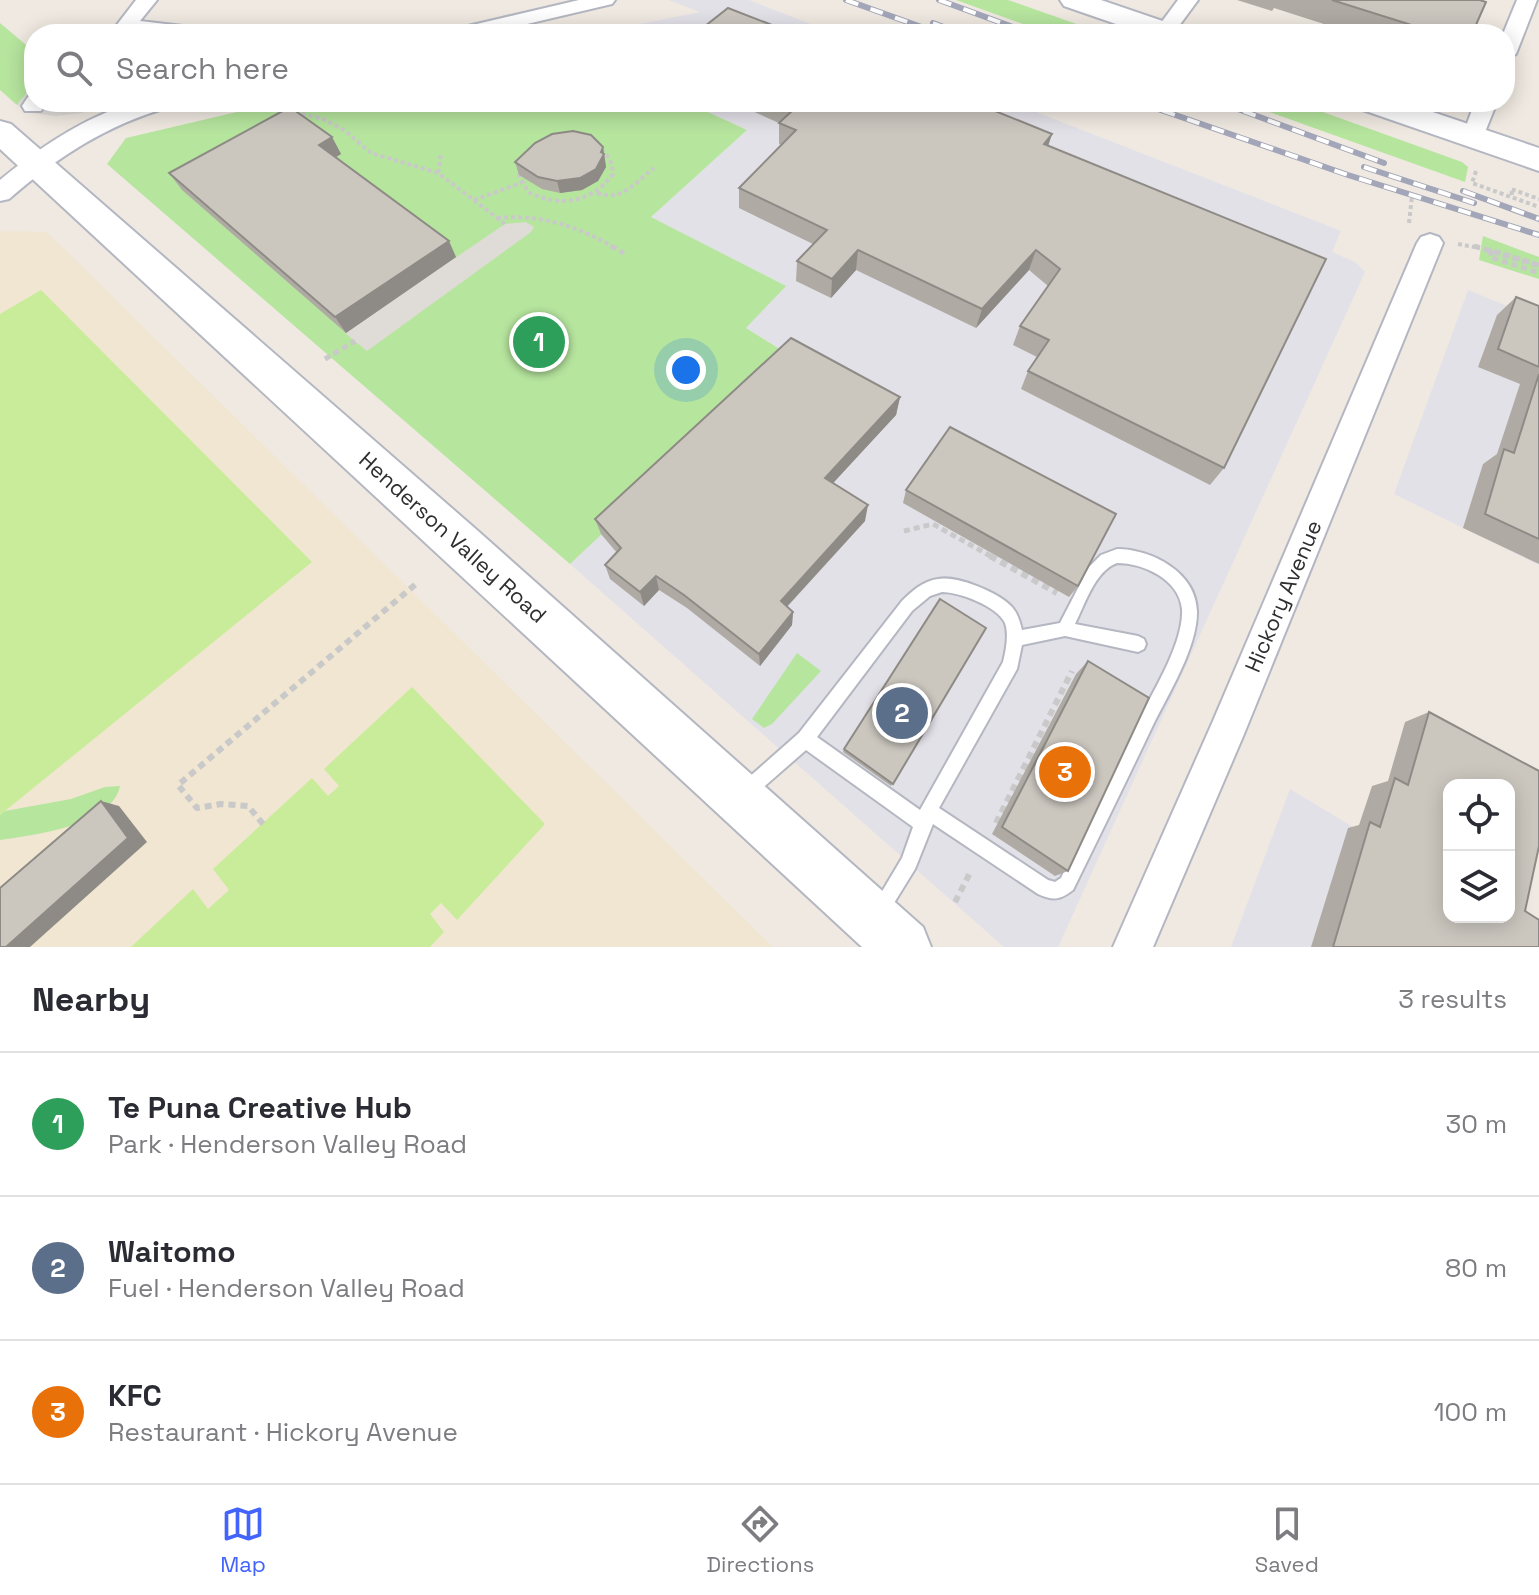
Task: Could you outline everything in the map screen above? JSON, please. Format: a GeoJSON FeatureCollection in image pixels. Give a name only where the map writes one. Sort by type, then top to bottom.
{"type":"FeatureCollection","features":[{"type":"Feature","properties":{"kind":"main road"},"geometry":{"type":"LineString","coordinates":[[1074,0],[1145,24]]}},
{"type":"Feature","properties":{"kind":"main road"},"geometry":{"type":"LineString","coordinates":[[1400,112],[1539,160]]}},
{"type":"Feature","properties":{"kind":"main road","name":"Henderson Valley Road"},"geometry":{"type":"LineString","coordinates":[[0,131],[462,545],[739,798],[880,934]]}},
{"type":"Feature","properties":{"kind":"street"},"geometry":{"type":"LineString","coordinates":[[128,24],[147,0]]}},
{"type":"Feature","properties":{"kind":"street"},"geometry":{"type":"LineString","coordinates":[[501,24],[605,0]]}},
{"type":"Feature","properties":{"kind":"street"},"geometry":{"type":"LineString","coordinates":[[1174,24],[1188,0]]}},
{"type":"Feature","properties":{"kind":"street"},"geometry":{"type":"LineString","coordinates":[[1515,29],[1527,0]]}},
{"type":"Feature","properties":{"kind":"street"},"geometry":{"type":"LineString","coordinates":[[0,193],[36,162],[82,132],[128,112]]}},
{"type":"Feature","properties":{"kind":"street"},"geometry":{"type":"LineString","coordinates":[[1473,137],[1482,112]]}},
{"type":"Feature","properties":{"kind":"street","name":"Hickory Avenue"},"geometry":{"type":"LineString","coordinates":[[1133,947],[1441,243]]}},
{"type":"Feature","properties":{"kind":"lane"},"geometry":{"type":"LineString","coordinates":[[805,739],[926,818],[1044,888],[1057,891],[1067,884],[1174,665],[1186,633],[1189,605],[1177,580],[1140,558],[1118,556],[1099,565],[1065,629]]}},
{"type":"Feature","properties":{"kind":"lane"},"geometry":{"type":"LineString","coordinates":[[739,798],[805,739],[907,606],[924,590],[948,583],[960,586],[1009,615],[1015,639],[1011,664],[926,818],[880,934]]}},
{"type":"Feature","properties":{"kind":"lane"},"geometry":{"type":"LineString","coordinates":[[1015,639],[1065,629],[1138,644]]}},
{"type":"Feature","properties":{"kind":"path"},"geometry":{"type":"LineString","coordinates":[[295,112],[323,119],[344,130],[371,153],[438,173],[505,224]]}},
{"type":"Feature","properties":{"kind":"path"},"geometry":{"type":"LineString","coordinates":[[575,140],[601,147],[613,164],[613,174],[597,193],[568,202],[538,199],[521,183],[521,166],[535,150],[560,141],[575,140]]}},
{"type":"Feature","properties":{"kind":"path"},"geometry":{"type":"LineString","coordinates":[[438,173],[441,154]]}},
{"type":"Feature","properties":{"kind":"path"},"geometry":{"type":"LineString","coordinates":[[597,193],[609,199],[620,197],[654,168]]}},
{"type":"Feature","properties":{"kind":"path"},"geometry":{"type":"LineString","coordinates":[[1476,171],[1472,183],[1539,204]]}},
{"type":"Feature","properties":{"kind":"path"},"geometry":{"type":"LineString","coordinates":[[474,200],[521,183]]}},
{"type":"Feature","properties":{"kind":"path"},"geometry":{"type":"LineString","coordinates":[[1511,189],[1539,204],[1510,194],[1511,189]]}},
{"type":"Feature","properties":{"kind":"path"},"geometry":{"type":"LineString","coordinates":[[497,218],[552,219],[624,253]]}},
{"type":"Feature","properties":{"kind":"path"},"geometry":{"type":"LineString","coordinates":[[1441,243],[1472,245],[1539,265]]}},
{"type":"Feature","properties":{"kind":"path"},"geometry":{"type":"LineString","coordinates":[[1539,265],[1491,250],[1490,257],[1539,273]]}},
{"type":"Feature","properties":{"kind":"path"},"geometry":{"type":"LineString","coordinates":[[325,359],[355,341]]}},
{"type":"Feature","properties":{"kind":"path"},"geometry":{"type":"LineString","coordinates":[[904,531],[933,524],[1060,595]]}},
{"type":"Feature","properties":{"kind":"path"},"geometry":{"type":"LineString","coordinates":[[263,824],[248,806],[221,804],[197,808],[178,785],[416,584]]}},
{"type":"Feature","properties":{"kind":"path"},"geometry":{"type":"LineString","coordinates":[[955,902],[1072,671]]}},
{"type":"Feature","properties":{"kind":"shaded area"},"geometry":{"type":"Polygon","coordinates":[[[669,0],[749,0],[810,24],[639,24],[700,12],[669,0]]]}},
{"type":"Feature","properties":{"kind":"shaded area"},"geometry":{"type":"Polygon","coordinates":[[[24,96],[24,109],[17,105],[24,96]]]}},
{"type":"Feature","properties":{"kind":"shaded area"},"geometry":{"type":"Polygon","coordinates":[[[29,112],[84,112],[56,116],[29,112]]]}},
{"type":"Feature","properties":{"kind":"shaded area"},"geometry":{"type":"Polygon","coordinates":[[[708,112],[1036,112],[1341,231],[1332,252],[1355,262],[1365,272],[1058,947],[1004,947],[570,564],[790,355],[746,328],[785,286],[651,217],[747,130],[708,112]]]}},
{"type":"Feature","properties":{"kind":"shaded area"},"geometry":{"type":"Polygon","coordinates":[[[526,222],[534,227],[531,232],[367,351],[345,333],[505,224],[526,222]]]}},
{"type":"Feature","properties":{"kind":"shaded area"},"geometry":{"type":"Polygon","coordinates":[[[0,231],[47,232],[773,947],[0,947],[0,231]]]}},
{"type":"Feature","properties":{"kind":"shaded area"},"geometry":{"type":"Polygon","coordinates":[[[1468,290],[1539,319],[1539,565],[1394,494],[1468,290]]]}},
{"type":"Feature","properties":{"kind":"shaded area"},"geometry":{"type":"Polygon","coordinates":[[[1290,789],[1443,881],[1443,923],[1472,923],[1539,940],[1539,947],[1231,947],[1290,789]]]}},
{"type":"Feature","properties":{"kind":"green space"},"geometry":{"type":"Polygon","coordinates":[[[956,0],[1008,0],[1076,24],[1023,24],[956,0]]]}},
{"type":"Feature","properties":{"kind":"green space"},"geometry":{"type":"Polygon","coordinates":[[[0,23],[24,43],[24,96],[17,105],[0,90],[0,23]]]}},
{"type":"Feature","properties":{"kind":"green space"},"geometry":{"type":"Polygon","coordinates":[[[236,112],[708,112],[747,130],[651,217],[786,286],[746,328],[791,356],[570,564],[107,164],[126,138],[236,112]]]}},
{"type":"Feature","properties":{"kind":"green space"},"geometry":{"type":"Polygon","coordinates":[[[1269,112],[1323,112],[1462,162],[1468,167],[1465,182],[1269,112]]]}},
{"type":"Feature","properties":{"kind":"green space"},"geometry":{"type":"Polygon","coordinates":[[[1483,236],[1539,257],[1539,279],[1479,260],[1483,236]]]}},
{"type":"Feature","properties":{"kind":"green space"},"geometry":{"type":"Polygon","coordinates":[[[41,290],[312,562],[0,815],[0,314],[41,290]]]}},
{"type":"Feature","properties":{"kind":"green space"},"geometry":{"type":"Polygon","coordinates":[[[797,653],[821,671],[772,724],[764,728],[752,719],[797,653]]]}},
{"type":"Feature","properties":{"kind":"green space"},"geometry":{"type":"Polygon","coordinates":[[[412,687],[545,824],[457,920],[441,903],[430,914],[444,932],[430,947],[131,947],[193,889],[208,909],[229,890],[213,869],[312,778],[328,796],[339,786],[324,769],[412,687]]]}},
{"type":"Feature","properties":{"kind":"green space"},"geometry":{"type":"Polygon","coordinates":[[[120,786],[114,800],[103,811],[87,819],[51,831],[0,840],[0,815],[5,811],[120,786]]]}},
{"type":"Feature","properties":{"kind":"building"},"geometry":{"type":"Polygon","coordinates":[[[1332,0],[1486,2],[1476,24],[1408,24],[1332,0]]]}},
{"type":"Feature","properties":{"kind":"building"},"geometry":{"type":"Polygon","coordinates":[[[728,8],[769,24],[708,24],[728,8]]]}},
{"type":"Feature","properties":{"kind":"building"},"geometry":{"type":"Polygon","coordinates":[[[281,112],[297,112],[332,137],[319,145],[449,241],[335,317],[169,173],[281,112]]]}},
{"type":"Feature","properties":{"kind":"building"},"geometry":{"type":"Polygon","coordinates":[[[791,112],[998,112],[1052,134],[1044,144],[1326,259],[1224,468],[1028,371],[1049,340],[1020,326],[1060,269],[1036,250],[982,309],[858,250],[832,279],[797,261],[827,230],[739,188],[796,130],[779,123],[791,112]]]}},
{"type":"Feature","properties":{"kind":"building"},"geometry":{"type":"Polygon","coordinates":[[[573,131],[591,135],[603,147],[601,152],[604,154],[596,169],[580,178],[557,181],[538,177],[515,162],[535,143],[552,134],[573,131]]]}},
{"type":"Feature","properties":{"kind":"building"},"geometry":{"type":"Polygon","coordinates":[[[1516,297],[1539,306],[1539,367],[1498,349],[1516,297]]]}},
{"type":"Feature","properties":{"kind":"building"},"geometry":{"type":"Polygon","coordinates":[[[791,338],[900,397],[825,478],[868,505],[781,601],[793,612],[759,654],[656,576],[640,592],[605,565],[621,548],[595,519],[791,338]]]}},
{"type":"Feature","properties":{"kind":"building"},"geometry":{"type":"Polygon","coordinates":[[[1539,374],[1539,539],[1485,514],[1504,449],[1514,453],[1539,374]]]}},
{"type":"Feature","properties":{"kind":"building"},"geometry":{"type":"Polygon","coordinates":[[[950,427],[1116,514],[1078,586],[906,490],[950,427]]]}},
{"type":"Feature","properties":{"kind":"building"},"geometry":{"type":"Polygon","coordinates":[[[940,599],[986,628],[893,784],[844,749],[940,599]]]}},
{"type":"Feature","properties":{"kind":"building"},"geometry":{"type":"Polygon","coordinates":[[[1088,661],[1149,698],[1068,871],[1002,827],[1088,661]]]}},
{"type":"Feature","properties":{"kind":"building"},"geometry":{"type":"Polygon","coordinates":[[[1429,712],[1539,771],[1539,846],[1525,911],[1539,920],[1539,947],[1333,947],[1370,822],[1380,827],[1395,778],[1408,785],[1429,712]]]}},
{"type":"Feature","properties":{"kind":"building"},"geometry":{"type":"Polygon","coordinates":[[[101,801],[128,838],[6,947],[0,947],[0,888],[101,801]]]}},
{"type":"Feature","properties":{"kind":"railway"},"geometry":{"type":"LineString","coordinates":[[846,0],[913,24]]}},
{"type":"Feature","properties":{"kind":"railway"},"geometry":{"type":"LineString","coordinates":[[939,0],[1005,24]]}},
{"type":"Feature","properties":{"kind":"railway"},"geometry":{"type":"LineString","coordinates":[[1167,112],[1348,175],[1539,235]]}},
{"type":"Feature","properties":{"kind":"railway"},"geometry":{"type":"LineString","coordinates":[[1246,112],[1384,163]]}},
{"type":"Feature","properties":{"kind":"railway"},"geometry":{"type":"LineString","coordinates":[[1364,167],[1474,203]]}},
{"type":"Feature","properties":{"kind":"railway"},"geometry":{"type":"LineString","coordinates":[[1463,191],[1539,219]]}},
{"type":"Feature","properties":{"kind":"place","name":"Te Puna Creative Hub"},"geometry":{"type":"Point","coordinates":[539,342]}},
{"type":"Feature","properties":{"kind":"place","name":"Waitomo"},"geometry":{"type":"Point","coordinates":[902,713]}},
{"type":"Feature","properties":{"kind":"place","name":"KFC"},"geometry":{"type":"Point","coordinates":[1065,772]}}]}
